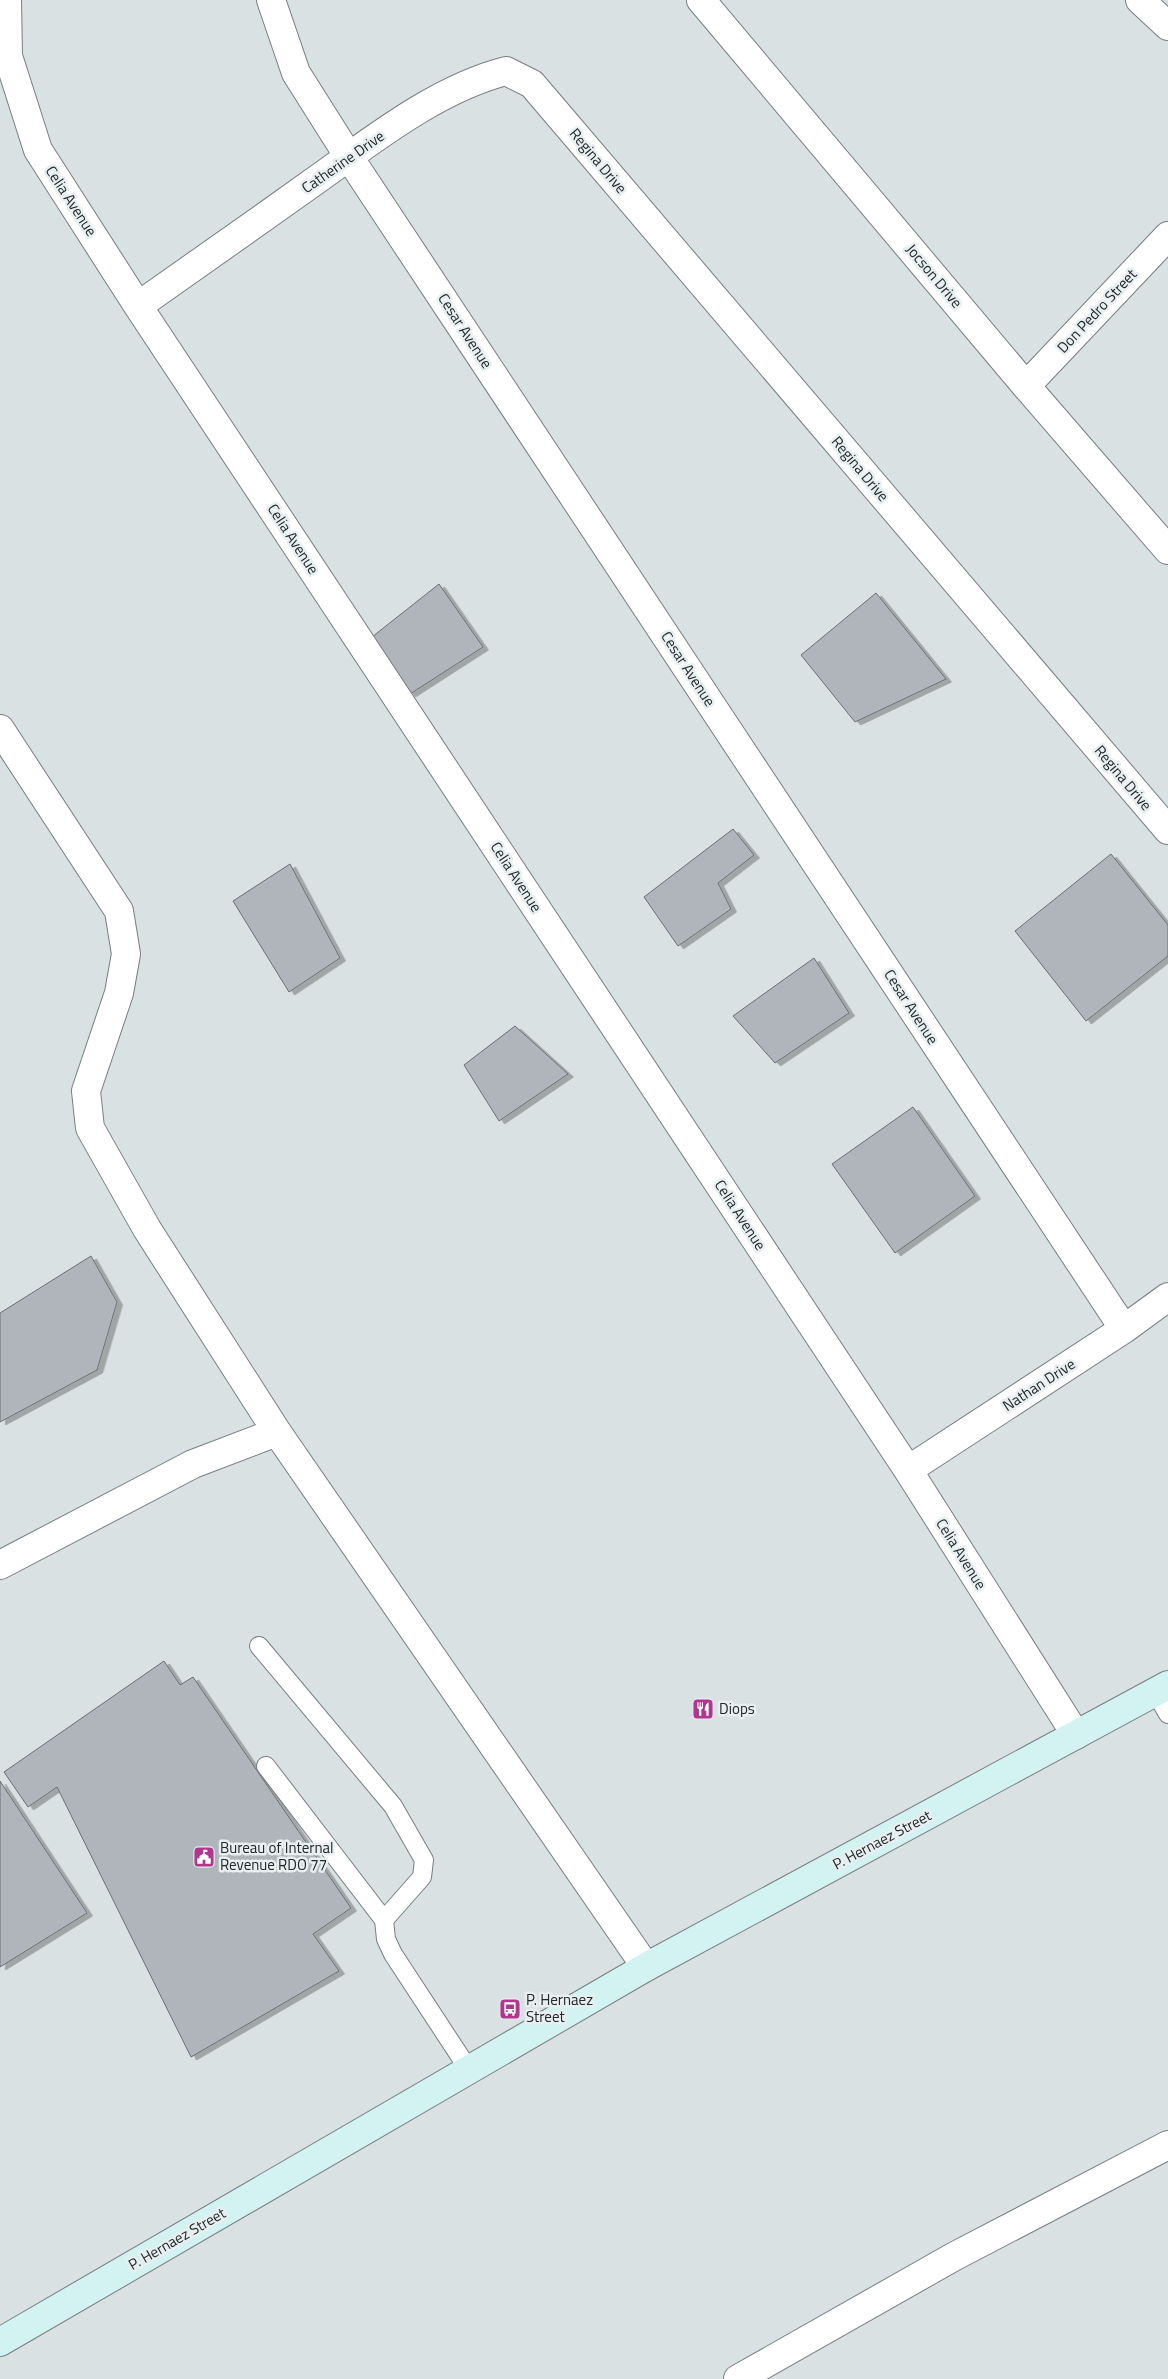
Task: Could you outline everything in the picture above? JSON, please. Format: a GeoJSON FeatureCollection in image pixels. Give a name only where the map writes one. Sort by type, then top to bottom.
{"type":"FeatureCollection","features":[{"type":"Feature","properties":{"kind":"main road","name":"P. Hernaez Street"},"geometry":{"type":"LineString","coordinates":[[0,2342],[646,1967],[1076,1735],[1164,1698]]}},
{"type":"Feature","properties":{"kind":"street","name":"Celia Avenue"},"geometry":{"type":"LineString","coordinates":[[7,0],[8,56],[38,150],[138,306],[908,1470],[1076,1735]]}},
{"type":"Feature","properties":{"kind":"street","name":"Cesar Avenue"},"geometry":{"type":"LineString","coordinates":[[271,0],[296,73],[349,157],[1124,1329]]}},
{"type":"Feature","properties":{"kind":"street","name":"Jocson Drive"},"geometry":{"type":"LineString","coordinates":[[701,0],[1026,386],[1168,550]]}},
{"type":"Feature","properties":{"kind":"street"},"geometry":{"type":"LineString","coordinates":[[1140,0],[1168,26]]}},
{"type":"Feature","properties":{"kind":"street","name":"Catherine Drive"},"geometry":{"type":"LineString","coordinates":[[138,306],[419,110],[484,76],[506,71],[532,84],[553,108]]}},
{"type":"Feature","properties":{"kind":"street","name":"Regina Drive"},"geometry":{"type":"LineString","coordinates":[[553,108],[1168,830]]}},
{"type":"Feature","properties":{"kind":"street","name":"Don Pedro Street"},"geometry":{"type":"LineString","coordinates":[[1026,386],[1168,236]]}},
{"type":"Feature","properties":{"kind":"street"},"geometry":{"type":"LineString","coordinates":[[0,730],[119,911],[126,954],[119,994],[86,1091],[90,1128],[147,1229],[277,1432],[646,1967]]}},
{"type":"Feature","properties":{"kind":"street","name":"Nathan Drive"},"geometry":{"type":"LineString","coordinates":[[908,1470],[1124,1329],[1168,1297]]}},
{"type":"Feature","properties":{"kind":"street"},"geometry":{"type":"LineString","coordinates":[[0,1564],[193,1464],[277,1432]]}},
{"type":"Feature","properties":{"kind":"street"},"geometry":{"type":"LineString","coordinates":[[738,2379],[955,2256],[1168,2146]]}},
{"type":"Feature","properties":{"kind":"lane"},"geometry":{"type":"LineString","coordinates":[[259,1646],[392,1806],[424,1860],[422,1877],[384,1920]]}},
{"type":"Feature","properties":{"kind":"lane"},"geometry":{"type":"LineString","coordinates":[[266,1766],[384,1920],[386,1939],[393,1954],[469,2070]]}},
{"type":"Feature","properties":{"kind":"building"},"geometry":{"type":"Polygon","coordinates":[[[439,584],[483,647],[410,694],[372,637],[439,584]]]}},
{"type":"Feature","properties":{"kind":"building"},"geometry":{"type":"Polygon","coordinates":[[[876,593],[946,679],[855,722],[801,655],[876,593]]]}},
{"type":"Feature","properties":{"kind":"building"},"geometry":{"type":"Polygon","coordinates":[[[733,829],[754,855],[718,883],[731,909],[678,946],[644,897],[733,829]]]}},
{"type":"Feature","properties":{"kind":"building"},"geometry":{"type":"Polygon","coordinates":[[[1111,854],[1168,925],[1168,956],[1086,1021],[1015,931],[1111,854]]]}},
{"type":"Feature","properties":{"kind":"building"},"geometry":{"type":"Polygon","coordinates":[[[290,864],[340,958],[289,992],[233,901],[290,864]]]}},
{"type":"Feature","properties":{"kind":"building"},"geometry":{"type":"Polygon","coordinates":[[[814,958],[849,1013],[775,1063],[733,1016],[814,958]]]}},
{"type":"Feature","properties":{"kind":"building"},"geometry":{"type":"Polygon","coordinates":[[[515,1026],[568,1074],[499,1121],[464,1065],[515,1026]]]}},
{"type":"Feature","properties":{"kind":"building"},"geometry":{"type":"Polygon","coordinates":[[[913,1107],[975,1196],[895,1253],[832,1164],[913,1107]]]}},
{"type":"Feature","properties":{"kind":"building"},"geometry":{"type":"Polygon","coordinates":[[[91,1256],[117,1302],[97,1370],[0,1422],[0,1313],[91,1256]]]}},
{"type":"Feature","properties":{"kind":"building","name":"Bureau of Internal Revenue RDO 77"},"geometry":{"type":"Polygon","coordinates":[[[164,1661],[180,1685],[193,1677],[351,1908],[313,1934],[339,1971],[191,2057],[57,1787],[28,1807],[4,1772],[164,1661]]]}},
{"type":"Feature","properties":{"kind":"building"},"geometry":{"type":"Polygon","coordinates":[[[0,1781],[87,1913],[0,1967],[0,1781]]]}},
{"type":"Feature","properties":{"kind":"place","name":"Diops"},"geometry":{"type":"Point","coordinates":[703,1709]}},
{"type":"Feature","properties":{"kind":"place","name":"Bureau of Internal Revenue RDO 77"},"geometry":{"type":"Point","coordinates":[204,1857]}},
{"type":"Feature","properties":{"kind":"place","name":"P. Hernaez Street"},"geometry":{"type":"Point","coordinates":[510,2009]}}]}
